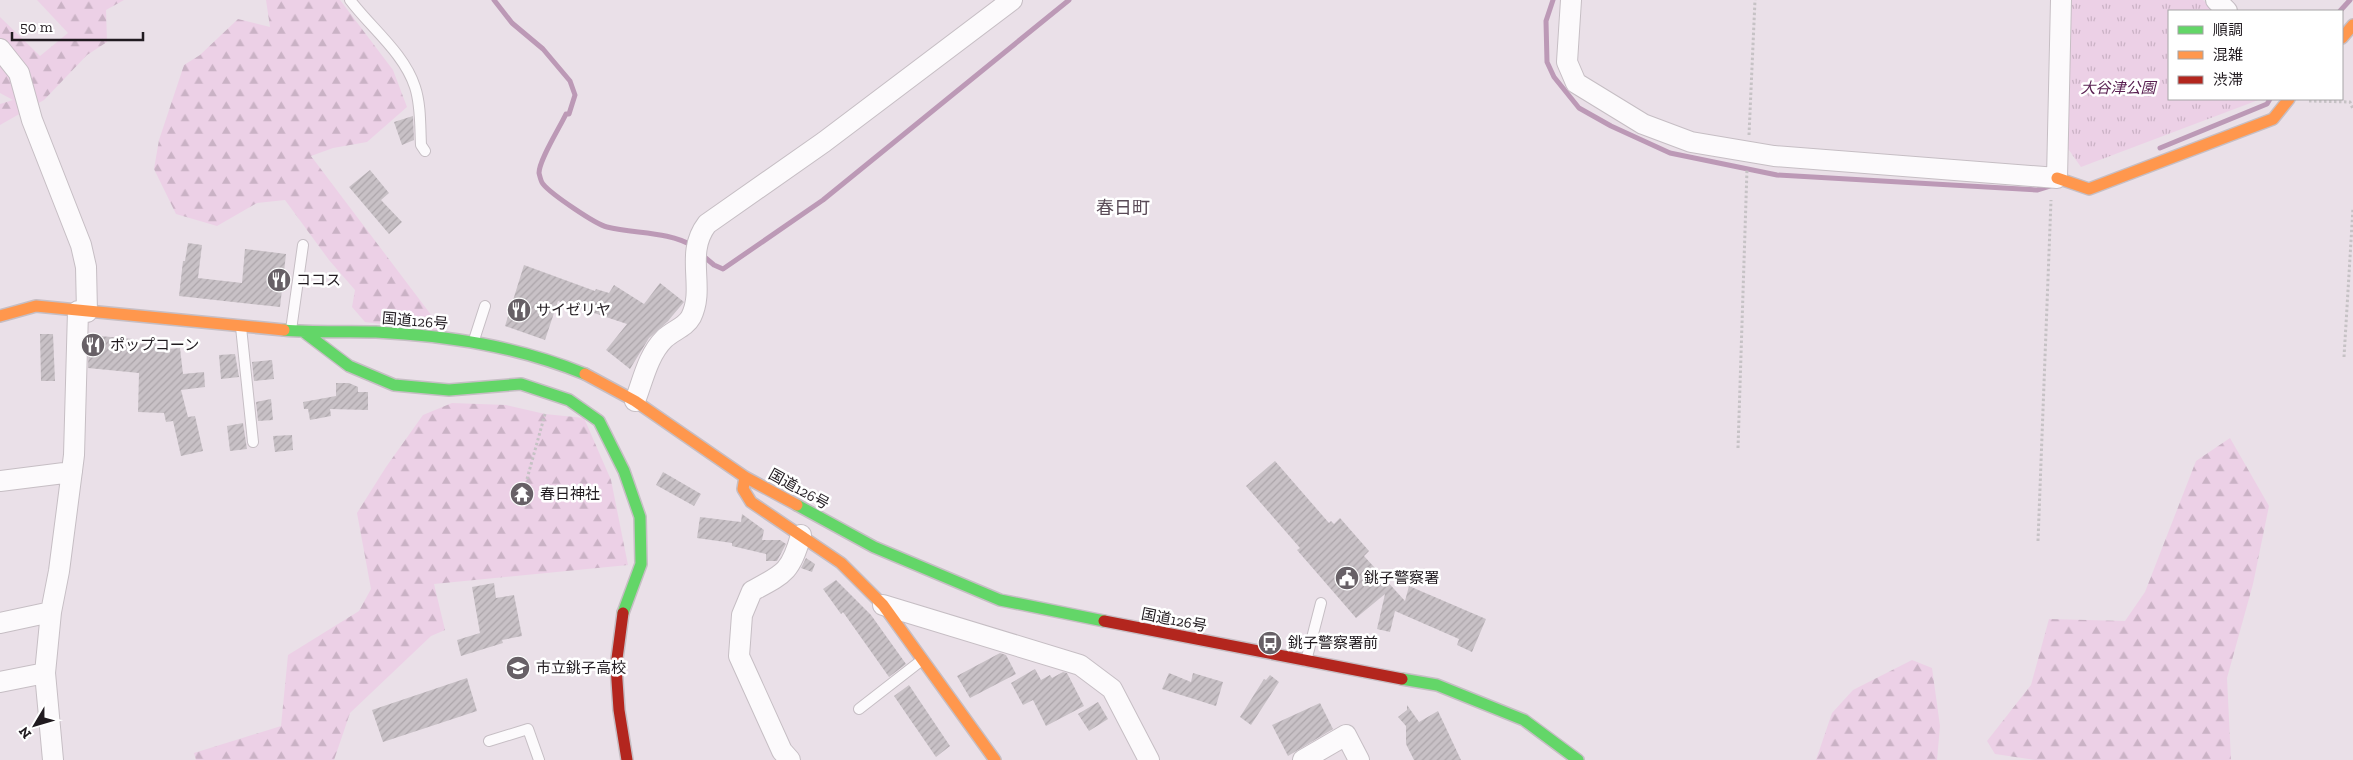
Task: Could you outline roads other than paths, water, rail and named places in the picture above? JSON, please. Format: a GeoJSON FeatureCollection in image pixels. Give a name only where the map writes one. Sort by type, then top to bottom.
{"type":"FeatureCollection","features":[{"type":"Feature","properties":{"kind":"main road"},"geometry":{"type":"LineString","coordinates":[[2343,37],[2353,25]]}},
{"type":"Feature","properties":{"kind":"main road"},"geometry":{"type":"LineString","coordinates":[[2057,178],[2089,189],[2273,119],[2288,100]]}},
{"type":"Feature","properties":{"kind":"main road"},"geometry":{"type":"LineString","coordinates":[[9,303],[36,306]]}},
{"type":"Feature","properties":{"kind":"main road","name":"国道126号"},"geometry":{"type":"LineString","coordinates":[[0,316],[36,306],[291,331],[376,332],[474,341],[532,354],[584,374],[634,401],[745,476],[874,547],[1000,600],[1306,662],[1438,684],[1524,720],[1578,760]]}},
{"type":"Feature","properties":{"kind":"main road"},"geometry":{"type":"LineString","coordinates":[[304,332],[349,366],[394,384],[449,390],[521,384],[569,400],[599,421],[624,471],[640,518],[641,564],[623,611],[616,666],[619,710],[627,760]]}},
{"type":"Feature","properties":{"kind":"main road"},"geometry":{"type":"LineString","coordinates":[[745,476],[743,489],[750,502],[841,563],[883,605],[995,760]]}},
{"type":"Feature","properties":{"kind":"street"},"geometry":{"type":"LineString","coordinates":[[634,401],[649,362],[664,339],[684,326],[691,316],[696,298],[695,254],[700,234],[707,224],[824,142],[1012,0]]}},
{"type":"Feature","properties":{"kind":"street"},"geometry":{"type":"LineString","coordinates":[[1571,0],[1567,62],[1576,83],[1643,124],[1691,142],[1774,156],[2057,178],[2061,0]]}},
{"type":"Feature","properties":{"kind":"street"},"geometry":{"type":"LineString","coordinates":[[2216,0],[2226,10]]}},
{"type":"Feature","properties":{"kind":"street"},"geometry":{"type":"LineString","coordinates":[[0,49],[20,73],[32,120],[81,245],[86,267],[74,455],[60,571],[51,612],[45,673],[53,760]]}},
{"type":"Feature","properties":{"kind":"street"},"geometry":{"type":"LineString","coordinates":[[0,481],[72,472]]}},
{"type":"Feature","properties":{"kind":"street"},"geometry":{"type":"LineString","coordinates":[[790,760],[782,751],[739,656],[742,615],[752,591],[783,575],[796,553],[801,535]]}},
{"type":"Feature","properties":{"kind":"street"},"geometry":{"type":"LineString","coordinates":[[883,605],[1080,666],[1112,689],[1149,760]]}},
{"type":"Feature","properties":{"kind":"street"},"geometry":{"type":"LineString","coordinates":[[0,623],[51,612]]}},
{"type":"Feature","properties":{"kind":"street"},"geometry":{"type":"LineString","coordinates":[[0,682],[45,673]]}},
{"type":"Feature","properties":{"kind":"street"},"geometry":{"type":"LineString","coordinates":[[1303,760],[1346,735],[1359,760]]}},
{"type":"Feature","properties":{"kind":"lane"},"geometry":{"type":"LineString","coordinates":[[350,0],[404,63],[415,86],[418,100],[421,144],[425,151]]}},
{"type":"Feature","properties":{"kind":"lane"},"geometry":{"type":"LineString","coordinates":[[291,331],[303,245]]}},
{"type":"Feature","properties":{"kind":"lane"},"geometry":{"type":"LineString","coordinates":[[474,341],[485,306]]}},
{"type":"Feature","properties":{"kind":"lane"},"geometry":{"type":"LineString","coordinates":[[241,326],[252,442]]}},
{"type":"Feature","properties":{"kind":"lane"},"geometry":{"type":"LineString","coordinates":[[1306,662],[1321,603]]}},
{"type":"Feature","properties":{"kind":"lane"},"geometry":{"type":"LineString","coordinates":[[859,709],[922,659]]}},
{"type":"Feature","properties":{"kind":"lane"},"geometry":{"type":"LineString","coordinates":[[489,741],[528,729],[539,760]]}},
{"type":"Feature","properties":{"kind":"waterway"},"geometry":{"type":"LineString","coordinates":[[494,0],[512,23],[543,49],[570,81],[575,95],[569,114],[566,114],[542,160],[539,173],[543,184],[564,201],[601,225],[673,238],[693,246]]}},
{"type":"Feature","properties":{"kind":"waterway"},"geometry":{"type":"LineString","coordinates":[[701,254],[714,265],[723,269],[823,200],[1069,0]]}},
{"type":"Feature","properties":{"kind":"waterway"},"geometry":{"type":"LineString","coordinates":[[1553,0],[1546,21],[1547,62],[1554,77],[1579,108],[1611,126],[1670,153],[1777,175],[2037,190],[2053,185]]}},
{"type":"Feature","properties":{"kind":"waterway"},"geometry":{"type":"LineString","coordinates":[[2341,10],[2350,0]]}},
{"type":"Feature","properties":{"kind":"waterway"},"geometry":{"type":"LineString","coordinates":[[2160,148],[2267,104],[2269,100]]}},
{"type":"Feature","properties":{"kind":"place","name":"ココス"},"geometry":{"type":"Point","coordinates":[279,280]}},
{"type":"Feature","properties":{"kind":"place","name":"サイゼリヤ"},"geometry":{"type":"Point","coordinates":[519,310]}},
{"type":"Feature","properties":{"kind":"place","name":"ポップコーン"},"geometry":{"type":"Point","coordinates":[93,345]}},
{"type":"Feature","properties":{"kind":"place","name":"春日神社"},"geometry":{"type":"Point","coordinates":[522,494]}},
{"type":"Feature","properties":{"kind":"place","name":"銚子警察署"},"geometry":{"type":"Point","coordinates":[1347,578]}},
{"type":"Feature","properties":{"kind":"place","name":"銚子警察署前"},"geometry":{"type":"Point","coordinates":[1270,643]}},
{"type":"Feature","properties":{"kind":"place","name":"市立銚子高校"},"geometry":{"type":"Point","coordinates":[518,668]}},
{"type":"Feature","properties":{"kind":"district","name":"春日町"},"geometry":{"type":"Point","coordinates":[1123,208]}},
{"type":"Feature","properties":{"kind":"park label","name":"大谷津公園"},"geometry":{"type":"Point","coordinates":[2118,88]}}]}
